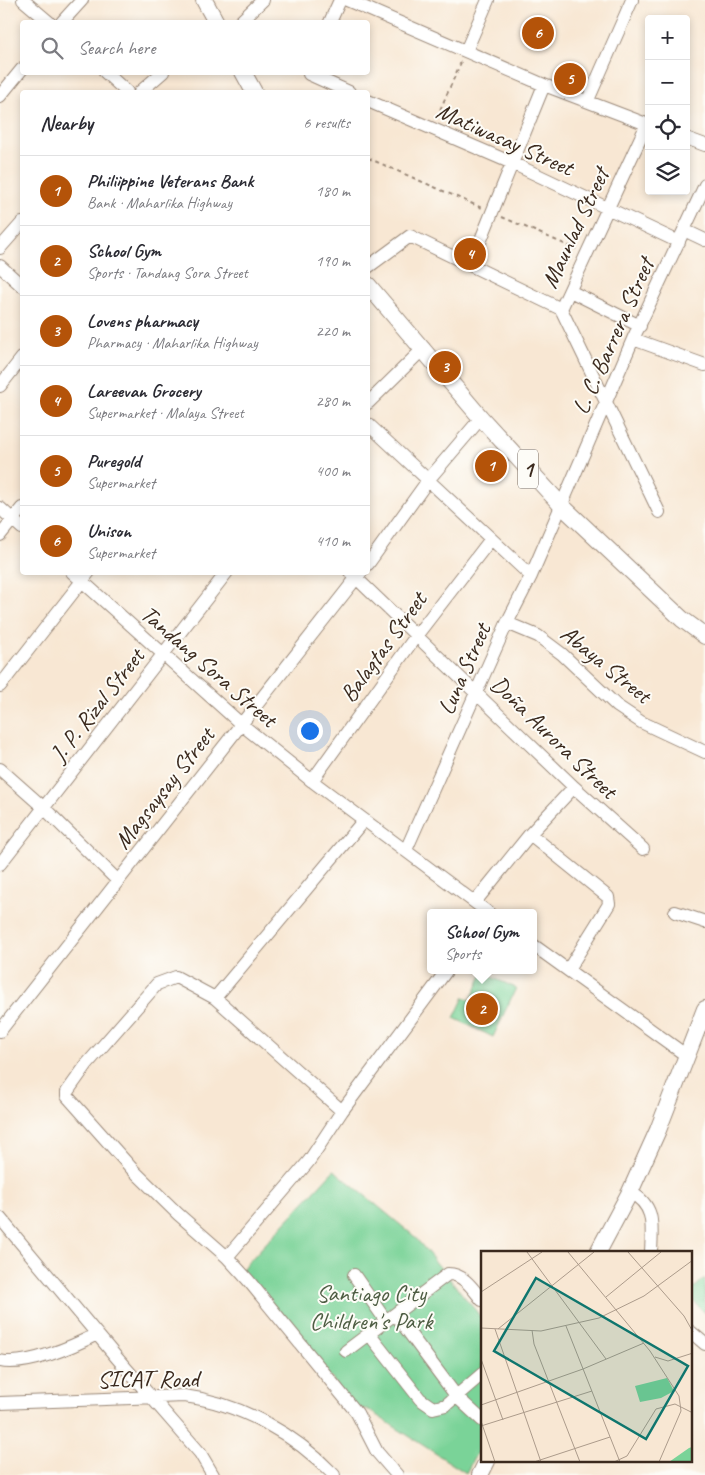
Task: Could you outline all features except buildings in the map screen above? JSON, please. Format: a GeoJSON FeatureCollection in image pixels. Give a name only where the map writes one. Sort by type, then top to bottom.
{"type":"FeatureCollection","features":[{"type":"Feature","properties":{"kind":"main road"},"geometry":{"type":"LineString","coordinates":[[204,0],[215,20]]}},
{"type":"Feature","properties":{"kind":"main road"},"geometry":{"type":"LineString","coordinates":[[245,75],[253,90]]}},
{"type":"Feature","properties":{"kind":"main road","name":"1"},"geometry":{"type":"LineString","coordinates":[[370,287],[424,348],[481,418],[562,506],[682,618],[705,636]]}},
{"type":"Feature","properties":{"kind":"main road"},"geometry":{"type":"LineString","coordinates":[[599,1251],[630,1192],[658,1130],[705,1009]]}},
{"type":"Feature","properties":{"kind":"main road"},"geometry":{"type":"LineString","coordinates":[[480,1475],[486,1462]]}},
{"type":"Feature","properties":{"kind":"street"},"geometry":{"type":"LineString","coordinates":[[23,0],[48,20]]}},
{"type":"Feature","properties":{"kind":"street"},"geometry":{"type":"LineString","coordinates":[[64,20],[82,0]]}},
{"type":"Feature","properties":{"kind":"street"},"geometry":{"type":"LineString","coordinates":[[242,20],[263,0]]}},
{"type":"Feature","properties":{"kind":"street"},"geometry":{"type":"LineString","coordinates":[[331,20],[340,0]]}},
{"type":"Feature","properties":{"kind":"street"},"geometry":{"type":"LineString","coordinates":[[346,0],[544,85],[645,123]]}},
{"type":"Feature","properties":{"kind":"street"},"geometry":{"type":"LineString","coordinates":[[466,51],[488,0]]}},
{"type":"Feature","properties":{"kind":"street"},"geometry":{"type":"LineString","coordinates":[[588,100],[632,0]]}},
{"type":"Feature","properties":{"kind":"street"},"geometry":{"type":"LineString","coordinates":[[0,96],[20,71]]}},
{"type":"Feature","properties":{"kind":"street"},"geometry":{"type":"LineString","coordinates":[[108,75],[125,90]]}},
{"type":"Feature","properties":{"kind":"street"},"geometry":{"type":"LineString","coordinates":[[142,90],[160,75]]}},
{"type":"Feature","properties":{"kind":"street"},"geometry":{"type":"LineString","coordinates":[[311,75],[345,90]]}},
{"type":"Feature","properties":{"kind":"street"},"geometry":{"type":"LineString","coordinates":[[471,264],[544,85]]}},
{"type":"Feature","properties":{"kind":"street","name":"Matiwasay Street"},"geometry":{"type":"LineString","coordinates":[[370,102],[512,163],[608,209],[681,236],[705,240]]}},
{"type":"Feature","properties":{"kind":"street","name":"Maunlad Street"},"geometry":{"type":"LineString","coordinates":[[645,130],[561,309],[658,512]]}},
{"type":"Feature","properties":{"kind":"street"},"geometry":{"type":"LineString","coordinates":[[690,139],[705,145]]}},
{"type":"Feature","properties":{"kind":"street","name":"L. C. Barrera Street"},"geometry":{"type":"LineString","coordinates":[[562,506],[633,339],[705,185]]}},
{"type":"Feature","properties":{"kind":"street"},"geometry":{"type":"LineString","coordinates":[[0,248],[20,225]]}},
{"type":"Feature","properties":{"kind":"street"},"geometry":{"type":"LineString","coordinates":[[370,266],[410,236],[561,309]]}},
{"type":"Feature","properties":{"kind":"street"},"geometry":{"type":"LineString","coordinates":[[0,266],[20,284]]}},
{"type":"Feature","properties":{"kind":"street"},"geometry":{"type":"LineString","coordinates":[[570,291],[640,326]]}},
{"type":"Feature","properties":{"kind":"street"},"geometry":{"type":"LineString","coordinates":[[633,339],[705,365]]}},
{"type":"Feature","properties":{"kind":"street"},"geometry":{"type":"LineString","coordinates":[[370,401],[424,348]]}},
{"type":"Feature","properties":{"kind":"street"},"geometry":{"type":"LineString","coordinates":[[0,386],[20,361]]}},
{"type":"Feature","properties":{"kind":"street"},"geometry":{"type":"LineString","coordinates":[[370,561],[429,479],[481,418]]}},
{"type":"Feature","properties":{"kind":"street"},"geometry":{"type":"LineString","coordinates":[[370,426],[531,576]]}},
{"type":"Feature","properties":{"kind":"street","name":"Luna Street"},"geometry":{"type":"LineString","coordinates":[[406,850],[507,623],[531,576],[562,506]]}},
{"type":"Feature","properties":{"kind":"street"},"geometry":{"type":"LineString","coordinates":[[0,508],[18,524],[0,535]]}},
{"type":"Feature","properties":{"kind":"street","name":"Balagtas Street"},"geometry":{"type":"LineString","coordinates":[[312,781],[416,636],[491,539]]}},
{"type":"Feature","properties":{"kind":"street","name":"J. P. Rizal Street"},"geometry":{"type":"LineString","coordinates":[[0,864],[224,575]]}},
{"type":"Feature","properties":{"kind":"street","name":"Magsaysay Street"},"geometry":{"type":"LineString","coordinates":[[0,1030],[241,724],[355,575]]}},
{"type":"Feature","properties":{"kind":"street","name":"Doña Aurora Street"},"geometry":{"type":"LineString","coordinates":[[357,575],[416,636],[574,787],[643,849]]}},
{"type":"Feature","properties":{"kind":"street"},"geometry":{"type":"LineString","coordinates":[[0,686],[86,577]]}},
{"type":"Feature","properties":{"kind":"street","name":"Tandang Sora Street"},"geometry":{"type":"LineString","coordinates":[[86,577],[162,655],[241,724],[312,781],[484,909]]}},
{"type":"Feature","properties":{"kind":"street","name":"Abaya Street"},"geometry":{"type":"LineString","coordinates":[[507,623],[544,641],[574,665],[617,706],[642,722],[705,752]]}},
{"type":"Feature","properties":{"kind":"street"},"geometry":{"type":"LineString","coordinates":[[0,768],[44,808],[118,881]]}},
{"type":"Feature","properties":{"kind":"street"},"geometry":{"type":"LineString","coordinates":[[475,902],[530,834],[574,787]]}},
{"type":"Feature","properties":{"kind":"street"},"geometry":{"type":"LineString","coordinates":[[215,998],[364,820]]}},
{"type":"Feature","properties":{"kind":"street"},"geometry":{"type":"LineString","coordinates":[[530,834],[608,897],[606,909],[568,970]]}},
{"type":"Feature","properties":{"kind":"street"},"geometry":{"type":"LineString","coordinates":[[675,912],[704,919]]}},
{"type":"Feature","properties":{"kind":"street"},"geometry":{"type":"LineString","coordinates":[[537,948],[687,1056]]}},
{"type":"Feature","properties":{"kind":"street"},"geometry":{"type":"LineString","coordinates":[[227,1257],[309,1161],[342,1111],[444,974]]}},
{"type":"Feature","properties":{"kind":"street"},"geometry":{"type":"LineString","coordinates":[[342,1111],[215,998],[176,977],[157,984],[87,1064],[67,1092],[67,1096],[133,1170],[178,1214],[227,1257],[357,1413],[377,1452],[397,1475]]}},
{"type":"Feature","properties":{"kind":"street"},"geometry":{"type":"LineString","coordinates":[[630,1192],[641,1198],[648,1206],[651,1218],[652,1251]]}},
{"type":"Feature","properties":{"kind":"street"},"geometry":{"type":"LineString","coordinates":[[2,1224],[200,1452],[213,1475]]}},
{"type":"Feature","properties":{"kind":"street"},"geometry":{"type":"LineString","coordinates":[[346,1351],[448,1274],[455,1274],[464,1279],[481,1299]]}},
{"type":"Feature","properties":{"kind":"street"},"geometry":{"type":"LineString","coordinates":[[354,1276],[391,1317],[457,1397],[481,1419]]}},
{"type":"Feature","properties":{"kind":"street"},"geometry":{"type":"LineString","coordinates":[[692,1333],[705,1344]]}},
{"type":"Feature","properties":{"kind":"street"},"geometry":{"type":"LineString","coordinates":[[0,1361],[33,1358],[76,1344],[97,1334]]}},
{"type":"Feature","properties":{"kind":"street"},"geometry":{"type":"LineString","coordinates":[[369,1334],[427,1405],[438,1408],[457,1397],[481,1375]]}},
{"type":"Feature","properties":{"kind":"street","name":"SICAT Road"},"geometry":{"type":"LineString","coordinates":[[0,1403],[184,1396],[227,1405],[282,1434],[313,1456],[334,1475]]}},
{"type":"Feature","properties":{"kind":"path"},"geometry":{"type":"LineString","coordinates":[[432,130],[466,51]]}},
{"type":"Feature","properties":{"kind":"path"},"geometry":{"type":"LineString","coordinates":[[370,159],[587,254]]}},
{"type":"Feature","properties":{"kind":"green space"},"geometry":{"type":"Polygon","coordinates":[[[483,974],[516,988],[493,1037],[454,1018],[464,997],[471,1000],[483,974]]]}},
{"type":"Feature","properties":{"kind":"green space","name":"Santiago City Children's Park"},"geometry":{"type":"Polygon","coordinates":[[[334,1170],[414,1236],[481,1317],[481,1445],[466,1473],[367,1409],[357,1409],[241,1270],[334,1170]]]}},
{"type":"Feature","properties":{"kind":"green space"},"geometry":{"type":"Polygon","coordinates":[[[705,1278],[705,1313],[692,1300],[692,1290],[705,1278]]]}},
{"type":"Feature","properties":{"kind":"place","name":"Unison"},"geometry":{"type":"Point","coordinates":[538,33]}},
{"type":"Feature","properties":{"kind":"place","name":"Puregold"},"geometry":{"type":"Point","coordinates":[570,79]}},
{"type":"Feature","properties":{"kind":"place","name":"Lareevan Grocery"},"geometry":{"type":"Point","coordinates":[470,254]}},
{"type":"Feature","properties":{"kind":"place","name":"Lovens pharmacy"},"geometry":{"type":"Point","coordinates":[445,367]}},
{"type":"Feature","properties":{"kind":"place","name":"Philiippine Veterans Bank"},"geometry":{"type":"Point","coordinates":[491,466]}},
{"type":"Feature","properties":{"kind":"place","name":"School Gym"},"geometry":{"type":"Point","coordinates":[482,1009]}}]}
